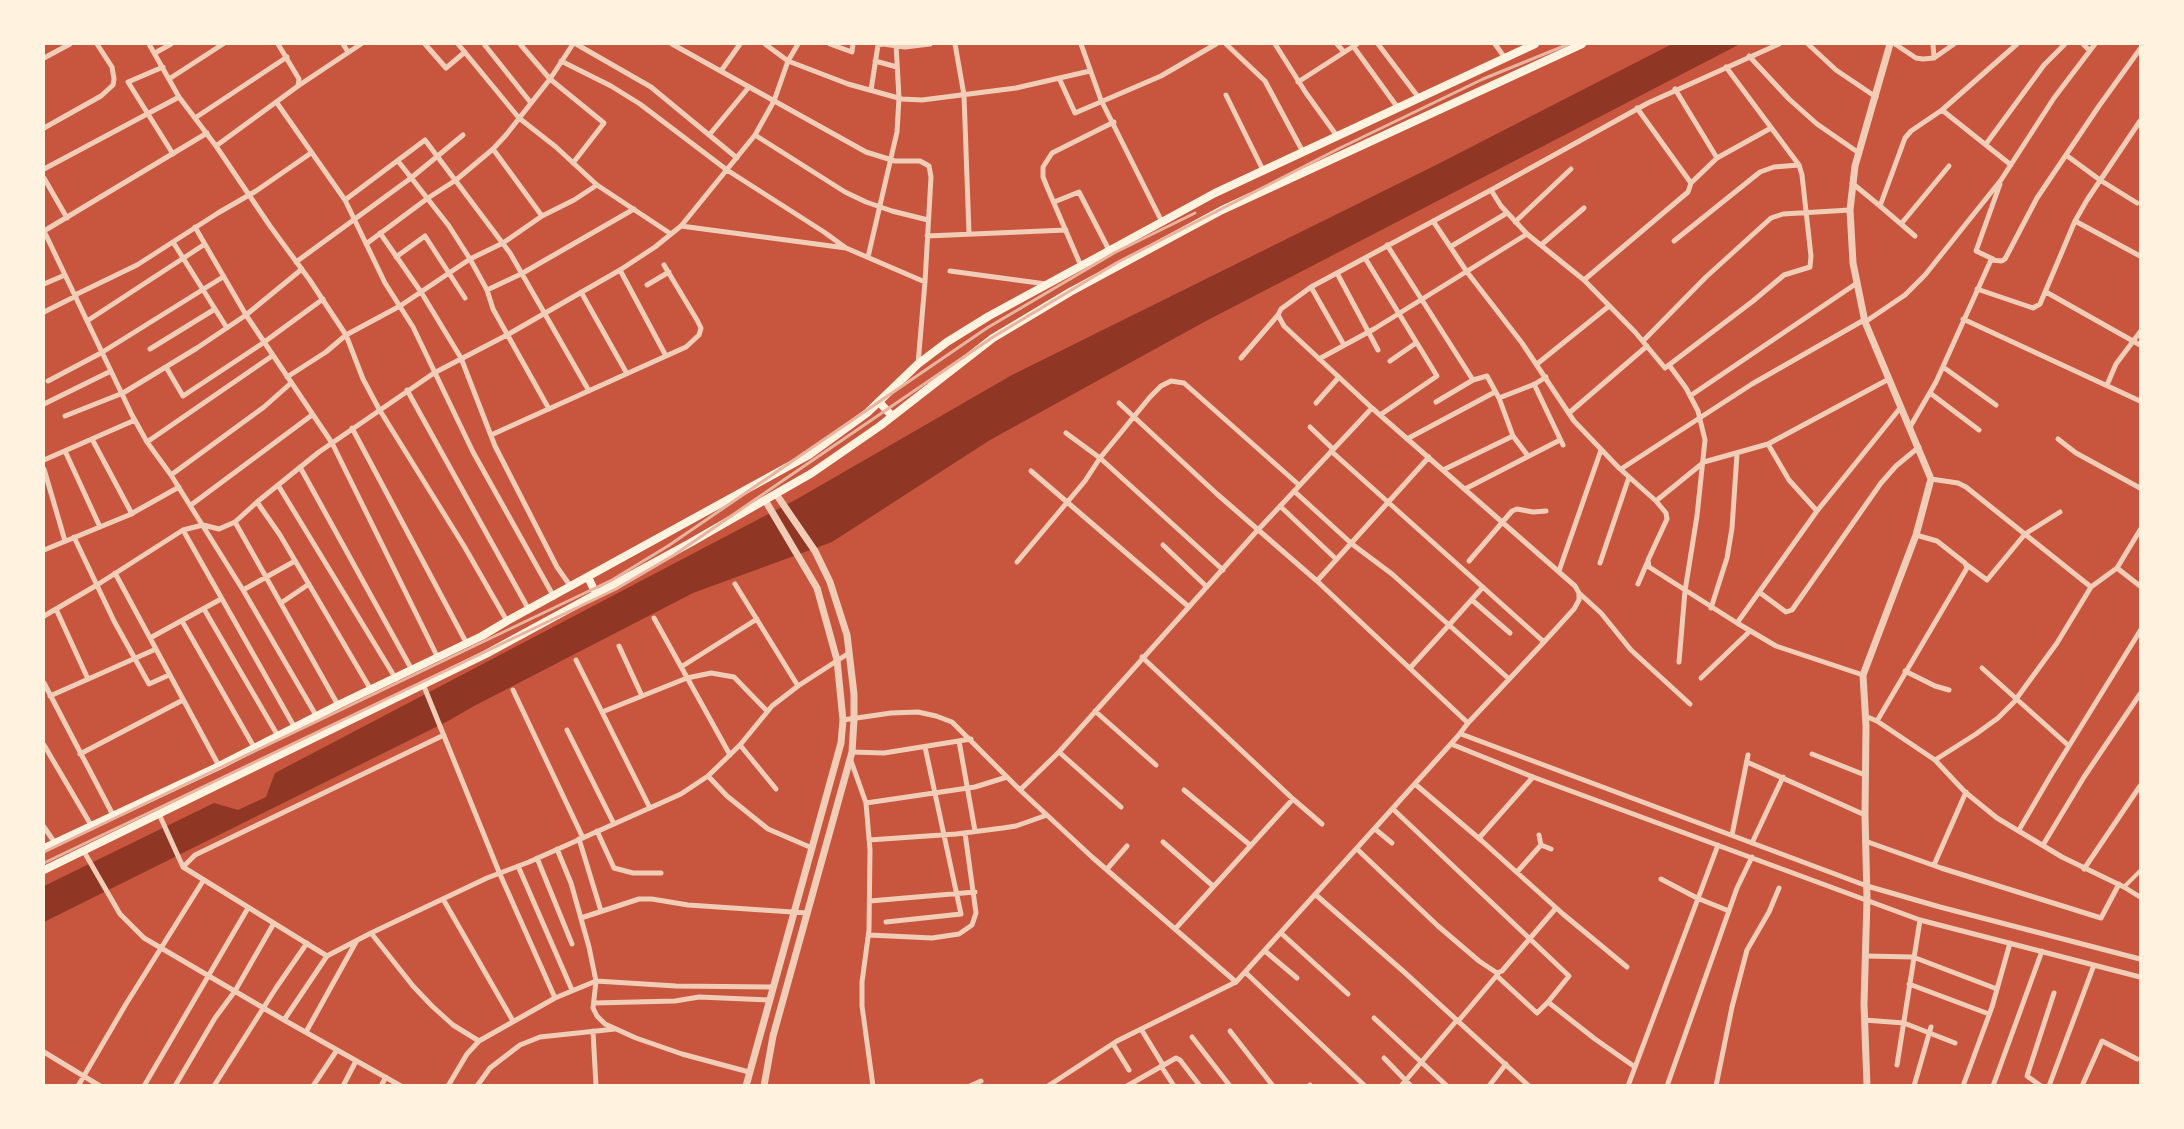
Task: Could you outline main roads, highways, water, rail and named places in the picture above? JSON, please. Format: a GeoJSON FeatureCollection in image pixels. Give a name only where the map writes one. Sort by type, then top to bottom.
{"type":"FeatureCollection","features":[{"type":"Feature","properties":{"kind":"main road"},"geometry":{"type":"LineString","coordinates":[[44,848],[219,766],[338,705],[467,644],[809,455],[867,413],[918,364],[947,342],[981,321],[1215,193],[1535,44]]}},
{"type":"Feature","properties":{"kind":"main road"},"geometry":{"type":"LineString","coordinates":[[44,870],[86,854],[159,814],[486,654],[776,494],[812,473],[892,416],[993,338],[1070,292],[1222,210],[1582,44]]}},
{"type":"Feature","properties":{"kind":"main road"},"geometry":{"type":"LineString","coordinates":[[879,402],[892,416]]}},
{"type":"Feature","properties":{"kind":"main road"},"geometry":{"type":"LineString","coordinates":[[588,577],[596,594]]}},
{"type":"Feature","properties":{"kind":"railway"},"geometry":{"type":"LineString","coordinates":[[44,863],[616,589],[674,555],[993,337],[1118,262],[1338,149],[1483,79],[1569,44]]}},
{"type":"Feature","properties":{"kind":"railway"},"geometry":{"type":"LineString","coordinates":[[44,852],[612,580],[668,546],[987,328],[1114,253],[1195,213]]}}]}
